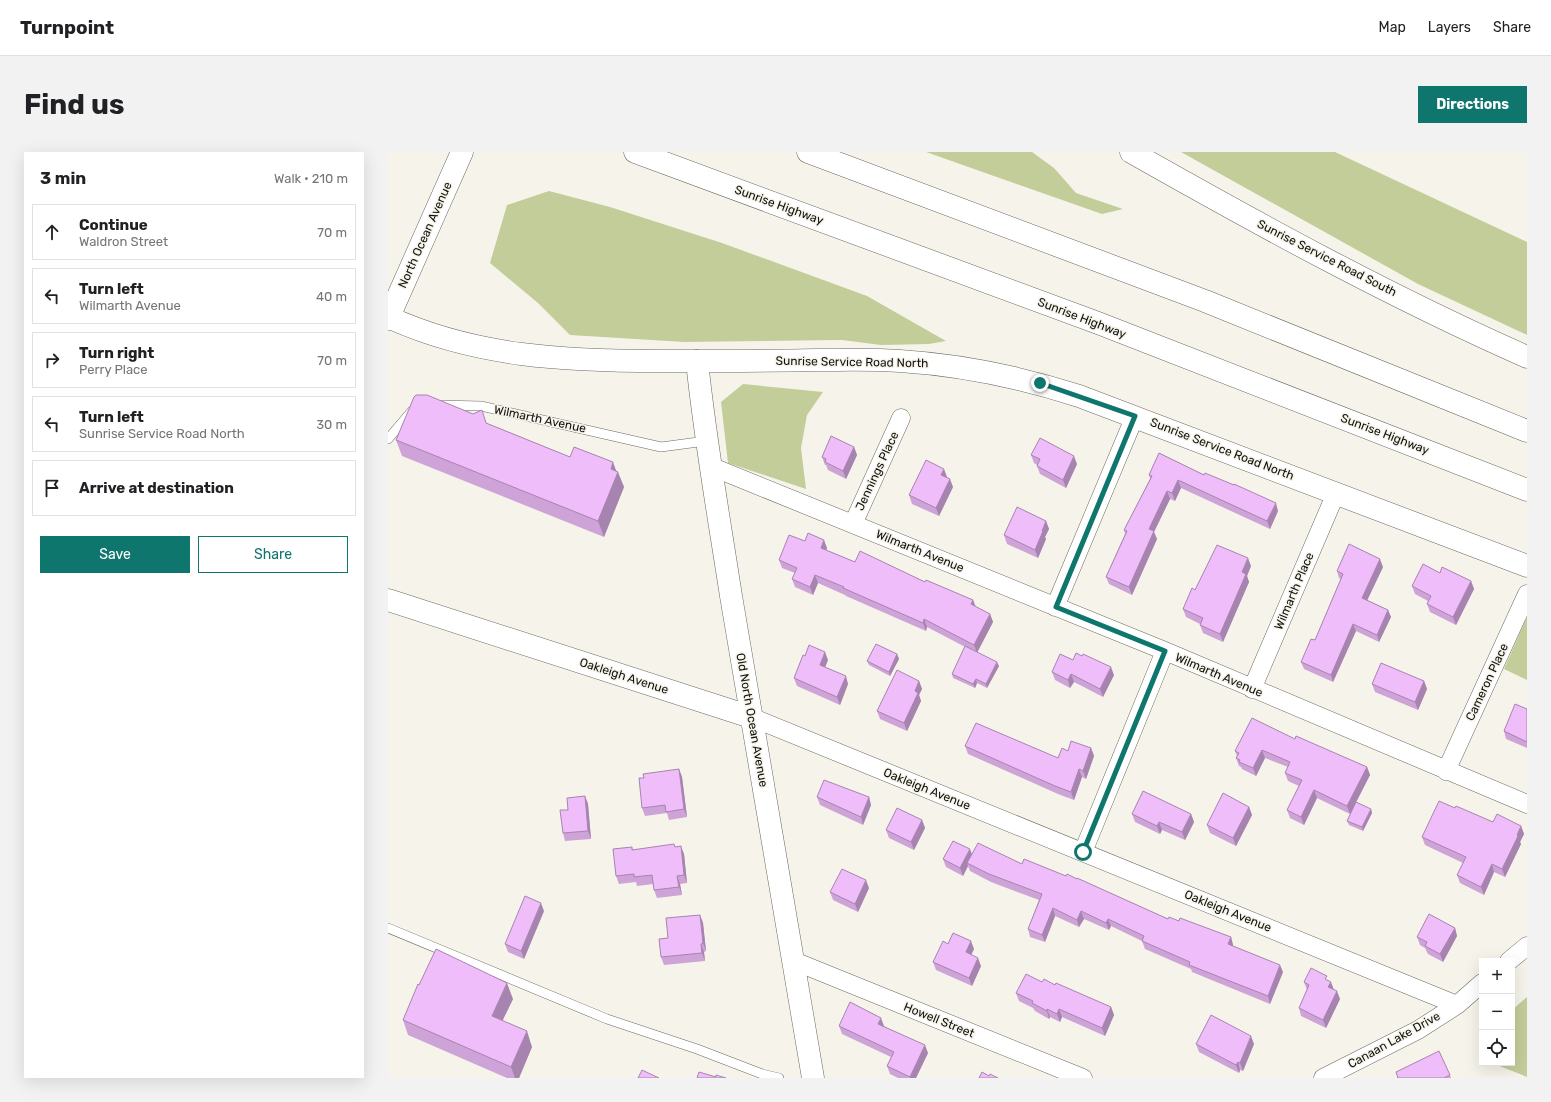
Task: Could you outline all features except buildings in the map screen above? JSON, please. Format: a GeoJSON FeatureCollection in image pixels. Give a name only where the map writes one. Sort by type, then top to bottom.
{"type":"FeatureCollection","features":[{"type":"Feature","properties":{"kind":"main road","name":"North Ocean Avenue"},"geometry":{"type":"LineString","coordinates":[[388,318],[462,152]]}},
{"type":"Feature","properties":{"kind":"main road","name":"Sunrise Highway"},"geometry":{"type":"LineString","coordinates":[[635,152],[1098,323],[1527,490]]}},
{"type":"Feature","properties":{"kind":"main road"},"geometry":{"type":"LineString","coordinates":[[808,152],[1205,301],[1527,431]]}},
{"type":"Feature","properties":{"kind":"main road","name":"Sunrise Service Road South"},"geometry":{"type":"LineString","coordinates":[[1131,152],[1295,243],[1489,340],[1527,357]]}},
{"type":"Feature","properties":{"kind":"main road","name":"Sunrise Service Road North"},"geometry":{"type":"LineString","coordinates":[[388,318],[432,335],[520,355],[569,360],[898,361],[950,365],[994,372],[1040,383],[1135,416],[1527,566]]}},
{"type":"Feature","properties":{"kind":"main road","name":"Old North Ocean Avenue"},"geometry":{"type":"LineString","coordinates":[[697,361],[710,466],[751,717],[794,962],[812,1078]]}},
{"type":"Feature","properties":{"kind":"main road"},"geometry":{"type":"LineString","coordinates":[[1476,410],[1527,424]]}},
{"type":"Feature","properties":{"kind":"main road","name":"Oakleigh Avenue"},"geometry":{"type":"LineString","coordinates":[[388,600],[751,717]]}},
{"type":"Feature","properties":{"kind":"street"},"geometry":{"type":"LineString","coordinates":[[1056,607],[1135,416]]}},
{"type":"Feature","properties":{"kind":"street","name":"Jennings Place"},"geometry":{"type":"LineString","coordinates":[[853,524],[901,418]]}},
{"type":"Feature","properties":{"kind":"street","name":"Wilmarth Avenue"},"geometry":{"type":"LineString","coordinates":[[710,466],[1165,651],[1527,804]]}},
{"type":"Feature","properties":{"kind":"street","name":"Wilmarth Place"},"geometry":{"type":"LineString","coordinates":[[1252,689],[1336,493]]}},
{"type":"Feature","properties":{"kind":"street","name":"Cameron Place"},"geometry":{"type":"LineString","coordinates":[[1446,770],[1527,594]]}},
{"type":"Feature","properties":{"kind":"street"},"geometry":{"type":"LineString","coordinates":[[1083,852],[1165,651]]}},
{"type":"Feature","properties":{"kind":"street","name":"Oakleigh Avenue"},"geometry":{"type":"LineString","coordinates":[[751,717],[1457,1004]]}},
{"type":"Feature","properties":{"kind":"street"},"geometry":{"type":"LineString","coordinates":[[1513,958],[1527,946]]}},
{"type":"Feature","properties":{"kind":"street","name":"Howell Street"},"geometry":{"type":"LineString","coordinates":[[794,962],[1083,1078]]}},
{"type":"Feature","properties":{"kind":"street","name":"Canaan Lake Drive"},"geometry":{"type":"LineString","coordinates":[[1323,1078],[1418,1030],[1457,1004],[1479,986]]}},
{"type":"Feature","properties":{"kind":"lane"},"geometry":{"type":"LineString","coordinates":[[388,439],[419,404]]}},
{"type":"Feature","properties":{"kind":"lane","name":"Wilmarth Avenue"},"geometry":{"type":"LineString","coordinates":[[434,405],[481,406],[661,447],[706,441]]}},
{"type":"Feature","properties":{"kind":"lane"},"geometry":{"type":"LineString","coordinates":[[388,928],[607,1019],[697,1049],[762,1074],[780,1078]]}},
{"type":"Feature","properties":{"kind":"green space"},"geometry":{"type":"Polygon","coordinates":[[[926,152],[1032,152],[1054,168],[1076,193],[1123,209],[1102,214],[926,152]]]}},
{"type":"Feature","properties":{"kind":"green space"},"geometry":{"type":"Polygon","coordinates":[[[1181,152],[1335,152],[1527,242],[1527,335],[1418,284],[1181,152]]]}},
{"type":"Feature","properties":{"kind":"green space"},"geometry":{"type":"Polygon","coordinates":[[[549,191],[610,207],[722,243],[867,296],[946,341],[929,344],[881,345],[842,340],[684,342],[570,335],[538,303],[490,263],[507,205],[549,191]]]}},
{"type":"Feature","properties":{"kind":"green space"},"geometry":{"type":"Polygon","coordinates":[[[743,384],[823,392],[807,415],[801,448],[806,489],[728,463],[721,402],[743,384]]]}},
{"type":"Feature","properties":{"kind":"green space"},"geometry":{"type":"Polygon","coordinates":[[[1527,617],[1527,680],[1504,669],[1527,617]]]}},
{"type":"Feature","properties":{"kind":"green space"},"geometry":{"type":"Polygon","coordinates":[[[1527,997],[1527,1077],[1500,1066],[1515,1066],[1515,1007],[1527,997]]]}},
{"type":"Feature","properties":{"kind":"route"},"geometry":{"type":"LineString","coordinates":[[1040,383],[1135,416],[1056,607],[1165,651],[1083,852]]}}]}
